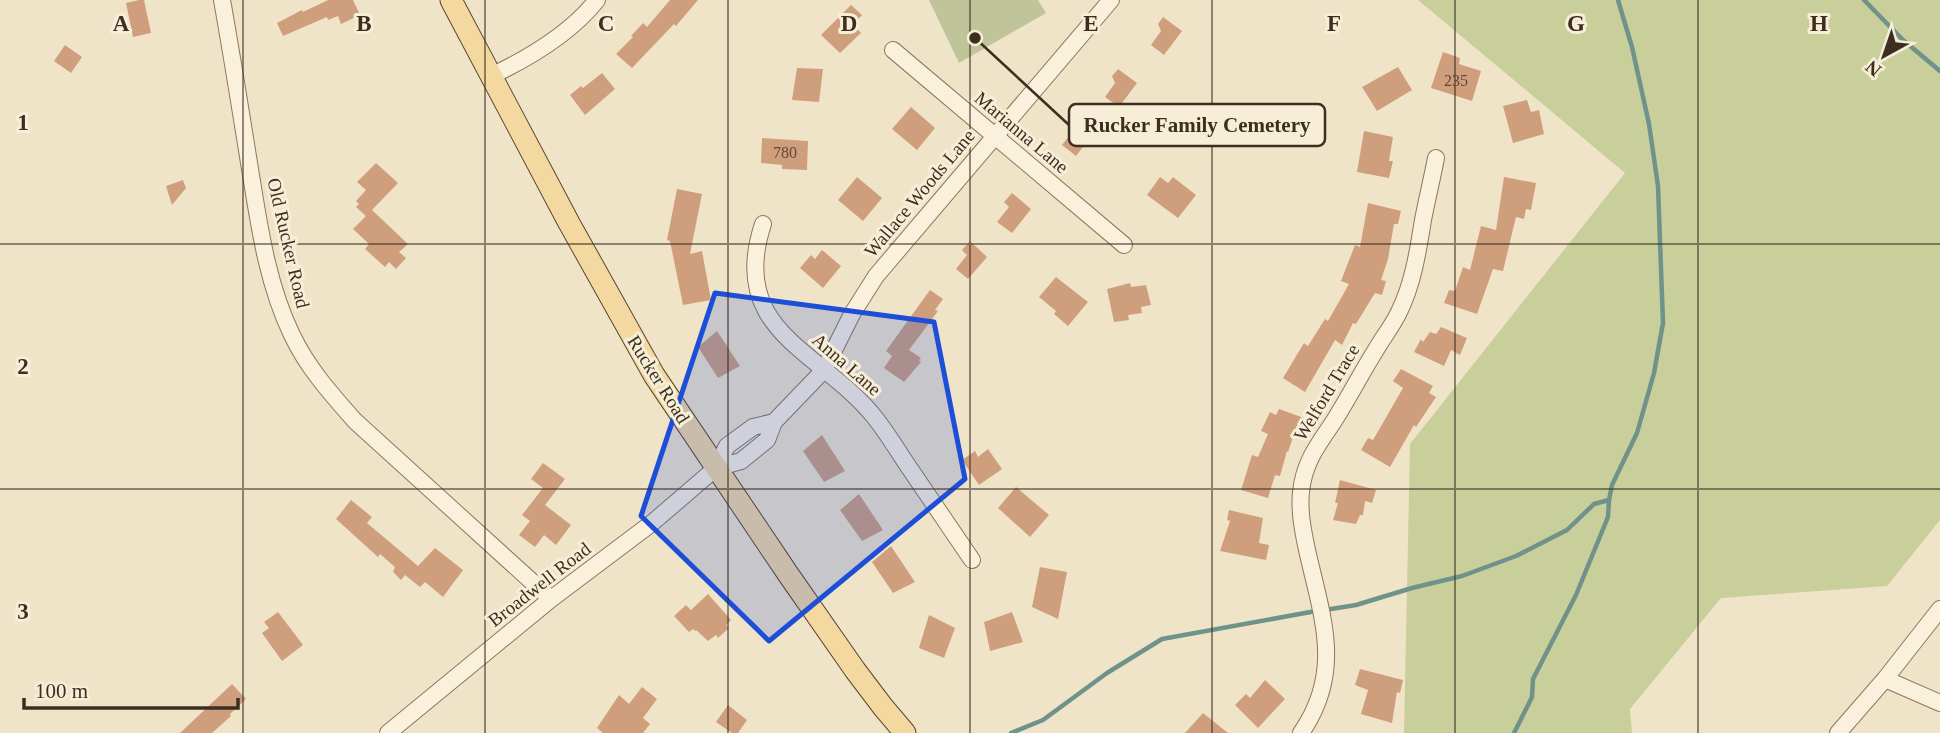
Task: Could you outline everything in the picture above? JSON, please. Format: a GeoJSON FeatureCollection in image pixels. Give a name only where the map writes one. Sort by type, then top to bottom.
{"type":"FeatureCollection","features":[{"type":"Feature","properties":{"kind":"main road","name":"Rucker Road"},"geometry":{"type":"LineString","coordinates":[[451,0],[569,223],[654,375],[848,659],[905,733]]}},
{"type":"Feature","properties":{"kind":"street","name":"Old Rucker Road"},"geometry":{"type":"LineString","coordinates":[[222,0],[271,279],[293,337],[308,364],[355,421],[551,598]]}},
{"type":"Feature","properties":{"kind":"street"},"geometry":{"type":"LineString","coordinates":[[491,76],[547,44],[571,26],[597,0]]}},
{"type":"Feature","properties":{"kind":"street","name":"Wallace Woods Lane"},"geometry":{"type":"LineString","coordinates":[[716,468],[726,447],[753,427],[774,422],[824,370],[852,314],[876,276],[1111,0]]}},
{"type":"Feature","properties":{"kind":"street","name":"Marianna Lane"},"geometry":{"type":"LineString","coordinates":[[893,50],[1124,245]]}},
{"type":"Feature","properties":{"kind":"street","name":"Welford Trace"},"geometry":{"type":"LineString","coordinates":[[1301,733],[1321,693],[1326,673],[1327,651],[1326,630],[1300,513],[1305,471],[1313,451],[1389,330],[1404,301],[1417,258],[1436,158]]}},
{"type":"Feature","properties":{"kind":"street","name":"Anna Lane"},"geometry":{"type":"LineString","coordinates":[[763,224],[755,263],[757,284],[771,321],[782,335],[857,398],[877,419],[972,560]]}},
{"type":"Feature","properties":{"kind":"street","name":"Broadwell Road"},"geometry":{"type":"LineString","coordinates":[[395,731],[551,598],[652,523],[716,468]]}},
{"type":"Feature","properties":{"kind":"street"},"geometry":{"type":"LineString","coordinates":[[1838,733],[1885,679],[1940,608]]}},
{"type":"Feature","properties":{"kind":"street"},"geometry":{"type":"LineString","coordinates":[[1885,679],[1940,703]]}},
{"type":"Feature","properties":{"kind":"highlighted area"},"geometry":{"type":"Polygon","coordinates":[[[715,293],[934,322],[965,479],[769,641],[641,516],[715,293]]]}},
{"type":"Feature","properties":{"kind":"green space"},"geometry":{"type":"Polygon","coordinates":[[[929,0],[1038,0],[1046,13],[959,63],[929,0]]]}},
{"type":"Feature","properties":{"kind":"green space"},"geometry":{"type":"Polygon","coordinates":[[[1418,0],[1940,0],[1940,520],[1887,586],[1721,598],[1630,709],[1632,733],[1404,733],[1410,444],[1625,173],[1418,0]]]}},
{"type":"Feature","properties":{"kind":"building"},"geometry":{"type":"Polygon","coordinates":[[[144,0],[151,33],[133,37],[126,3],[144,0]]]}},
{"type":"Feature","properties":{"kind":"building"},"geometry":{"type":"Polygon","coordinates":[[[328,0],[353,0],[360,15],[341,24],[338,16],[328,20],[327,17],[283,36],[277,23],[328,0]]]}},
{"type":"Feature","properties":{"kind":"building"},"geometry":{"type":"Polygon","coordinates":[[[670,0],[698,0],[676,26],[674,24],[632,68],[616,54],[643,23],[647,27],[670,0]]]}},
{"type":"Feature","properties":{"kind":"building"},"geometry":{"type":"Polygon","coordinates":[[[851,5],[862,15],[853,24],[861,33],[840,53],[821,35],[851,5]]]}},
{"type":"Feature","properties":{"kind":"building"},"geometry":{"type":"Polygon","coordinates":[[[1163,17],[1182,31],[1164,55],[1151,45],[1161,31],[1158,24],[1163,17]]]}},
{"type":"Feature","properties":{"kind":"building"},"geometry":{"type":"Polygon","coordinates":[[[65,45],[82,57],[71,73],[54,61],[65,45]]]}},
{"type":"Feature","properties":{"kind":"building"},"geometry":{"type":"Polygon","coordinates":[[[1443,52],[1460,58],[1459,64],[1481,71],[1472,101],[1431,88],[1443,52]]]}},
{"type":"Feature","properties":{"kind":"building"},"geometry":{"type":"Polygon","coordinates":[[[1398,67],[1412,90],[1377,111],[1362,87],[1398,67]]]}},
{"type":"Feature","properties":{"kind":"building"},"geometry":{"type":"Polygon","coordinates":[[[797,68],[823,69],[819,102],[792,100],[797,68]]]}},
{"type":"Feature","properties":{"kind":"building"},"geometry":{"type":"Polygon","coordinates":[[[1118,69],[1137,83],[1119,107],[1105,97],[1115,83],[1112,76],[1118,69]]]}},
{"type":"Feature","properties":{"kind":"building"},"geometry":{"type":"Polygon","coordinates":[[[602,73],[615,89],[585,115],[570,95],[602,73]]]}},
{"type":"Feature","properties":{"kind":"building"},"geometry":{"type":"Polygon","coordinates":[[[1527,100],[1531,112],[1539,110],[1544,134],[1513,143],[1503,106],[1527,100]]]}},
{"type":"Feature","properties":{"kind":"building"},"geometry":{"type":"Polygon","coordinates":[[[911,107],[935,128],[917,150],[892,129],[911,107]]]}},
{"type":"Feature","properties":{"kind":"building"},"geometry":{"type":"Polygon","coordinates":[[[1075,117],[1094,132],[1076,156],[1062,145],[1073,131],[1070,125],[1075,117]]]}},
{"type":"Feature","properties":{"kind":"building"},"geometry":{"type":"Polygon","coordinates":[[[1364,131],[1393,137],[1389,161],[1393,161],[1389,178],[1357,172],[1364,131]]]}},
{"type":"Feature","properties":{"kind":"building"},"geometry":{"type":"Polygon","coordinates":[[[762,138],[808,141],[807,170],[782,169],[782,165],[761,163],[762,138]]]}},
{"type":"Feature","properties":{"kind":"building"},"geometry":{"type":"Polygon","coordinates":[[[376,163],[398,183],[372,210],[408,244],[399,252],[406,258],[396,269],[389,262],[385,267],[365,249],[369,244],[353,229],[366,216],[356,207],[359,204],[356,201],[366,190],[357,182],[376,163]]]}},
{"type":"Feature","properties":{"kind":"building"},"geometry":{"type":"Polygon","coordinates":[[[857,177],[882,198],[863,221],[838,200],[857,177]]]}},
{"type":"Feature","properties":{"kind":"building"},"geometry":{"type":"Polygon","coordinates":[[[1160,177],[1168,183],[1173,177],[1196,195],[1178,218],[1147,195],[1160,177]]]}},
{"type":"Feature","properties":{"kind":"building"},"geometry":{"type":"Polygon","coordinates":[[[1504,177],[1536,183],[1531,210],[1526,209],[1524,219],[1516,217],[1503,271],[1493,269],[1477,314],[1444,303],[1449,290],[1455,291],[1463,267],[1470,270],[1481,226],[1496,230],[1504,177]]]}},
{"type":"Feature","properties":{"kind":"building"},"geometry":{"type":"Polygon","coordinates":[[[183,180],[186,188],[172,205],[166,186],[183,180]]]}},
{"type":"Feature","properties":{"kind":"building"},"geometry":{"type":"Polygon","coordinates":[[[677,189],[702,194],[690,254],[702,251],[711,300],[683,305],[670,241],[667,240],[677,189]]]}},
{"type":"Feature","properties":{"kind":"building"},"geometry":{"type":"Polygon","coordinates":[[[1012,193],[1031,209],[1012,233],[997,222],[1009,207],[1004,202],[1012,193]]]}},
{"type":"Feature","properties":{"kind":"building"},"geometry":{"type":"Polygon","coordinates":[[[1368,203],[1401,211],[1398,224],[1394,224],[1381,280],[1386,281],[1382,295],[1375,293],[1356,324],[1353,323],[1342,345],[1335,340],[1305,392],[1283,378],[1304,343],[1308,346],[1325,319],[1328,321],[1349,284],[1341,281],[1355,245],[1360,247],[1368,203]]]}},
{"type":"Feature","properties":{"kind":"building"},"geometry":{"type":"Polygon","coordinates":[[[970,241],[987,257],[968,279],[956,269],[967,255],[962,250],[970,241]]]}},
{"type":"Feature","properties":{"kind":"building"},"geometry":{"type":"Polygon","coordinates":[[[822,250],[841,266],[823,288],[800,268],[811,255],[815,259],[822,250]]]}},
{"type":"Feature","properties":{"kind":"building"},"geometry":{"type":"Polygon","coordinates":[[[1056,277],[1088,302],[1068,326],[1054,314],[1056,311],[1039,297],[1056,277]]]}},
{"type":"Feature","properties":{"kind":"building"},"geometry":{"type":"Polygon","coordinates":[[[1130,283],[1131,287],[1146,285],[1151,305],[1141,307],[1142,313],[1128,315],[1129,320],[1114,322],[1107,289],[1130,283]]]}},
{"type":"Feature","properties":{"kind":"building"},"geometry":{"type":"Polygon","coordinates":[[[930,290],[943,299],[935,310],[938,311],[909,350],[921,358],[921,362],[904,382],[884,368],[892,356],[886,351],[930,290]]]}},
{"type":"Feature","properties":{"kind":"building"},"geometry":{"type":"Polygon","coordinates":[[[1441,327],[1467,338],[1460,355],[1451,350],[1444,366],[1414,352],[1421,339],[1423,342],[1430,332],[1436,334],[1441,327]]]}},
{"type":"Feature","properties":{"kind":"building"},"geometry":{"type":"Polygon","coordinates":[[[717,331],[740,366],[718,378],[698,347],[717,331]]]}},
{"type":"Feature","properties":{"kind":"building"},"geometry":{"type":"Polygon","coordinates":[[[1401,369],[1433,386],[1429,393],[1436,397],[1416,427],[1414,425],[1390,467],[1361,450],[1368,438],[1373,440],[1403,388],[1393,381],[1401,369]]]}},
{"type":"Feature","properties":{"kind":"building"},"geometry":{"type":"Polygon","coordinates":[[[1279,409],[1304,418],[1299,430],[1296,429],[1280,476],[1275,475],[1268,498],[1241,490],[1252,455],[1258,457],[1268,434],[1261,431],[1270,412],[1276,415],[1279,409]]]}},
{"type":"Feature","properties":{"kind":"building"},"geometry":{"type":"Polygon","coordinates":[[[822,435],[845,471],[824,482],[803,451],[822,435]]]}},
{"type":"Feature","properties":{"kind":"building"},"geometry":{"type":"Polygon","coordinates":[[[988,449],[1002,469],[979,485],[962,460],[975,451],[978,457],[988,449]]]}},
{"type":"Feature","properties":{"kind":"building"},"geometry":{"type":"Polygon","coordinates":[[[543,463],[565,479],[545,505],[571,525],[556,545],[544,535],[535,547],[519,535],[530,521],[522,515],[543,488],[531,479],[543,463]]]}},
{"type":"Feature","properties":{"kind":"building"},"geometry":{"type":"Polygon","coordinates":[[[1340,480],[1376,490],[1372,503],[1365,501],[1363,515],[1360,515],[1356,524],[1333,520],[1340,480]]]}},
{"type":"Feature","properties":{"kind":"building"},"geometry":{"type":"Polygon","coordinates":[[[1016,487],[1049,515],[1030,537],[998,508],[1016,487]]]}},
{"type":"Feature","properties":{"kind":"building"},"geometry":{"type":"Polygon","coordinates":[[[859,494],[883,530],[862,541],[840,510],[859,494]]]}},
{"type":"Feature","properties":{"kind":"building"},"geometry":{"type":"Polygon","coordinates":[[[351,500],[372,517],[367,523],[418,566],[435,548],[463,570],[443,597],[425,582],[420,587],[405,575],[401,580],[393,572],[395,567],[380,554],[378,557],[336,519],[351,500]]]}},
{"type":"Feature","properties":{"kind":"building"},"geometry":{"type":"Polygon","coordinates":[[[1229,510],[1263,518],[1259,543],[1269,545],[1266,560],[1220,551],[1230,521],[1227,520],[1229,510]]]}},
{"type":"Feature","properties":{"kind":"building"},"geometry":{"type":"Polygon","coordinates":[[[891,546],[915,582],[893,593],[872,562],[891,546]]]}},
{"type":"Feature","properties":{"kind":"building"},"geometry":{"type":"Polygon","coordinates":[[[1040,567],[1067,572],[1058,619],[1032,607],[1040,567]]]}},
{"type":"Feature","properties":{"kind":"building"},"geometry":{"type":"Polygon","coordinates":[[[708,594],[731,620],[726,625],[729,628],[718,638],[716,635],[708,641],[696,630],[689,632],[674,616],[686,605],[691,610],[708,594]]]}},
{"type":"Feature","properties":{"kind":"building"},"geometry":{"type":"Polygon","coordinates":[[[278,612],[303,645],[282,661],[262,633],[269,628],[264,622],[278,612]]]}},
{"type":"Feature","properties":{"kind":"building"},"geometry":{"type":"Polygon","coordinates":[[[1012,612],[1023,642],[990,651],[984,622],[1012,612]]]}},
{"type":"Feature","properties":{"kind":"building"},"geometry":{"type":"Polygon","coordinates":[[[929,615],[955,628],[944,658],[919,648],[929,615]]]}},
{"type":"Feature","properties":{"kind":"building"},"geometry":{"type":"Polygon","coordinates":[[[1360,669],[1403,680],[1400,693],[1397,692],[1392,723],[1361,714],[1368,690],[1355,685],[1360,669]]]}},
{"type":"Feature","properties":{"kind":"building"},"geometry":{"type":"Polygon","coordinates":[[[1265,680],[1285,699],[1258,728],[1235,705],[1246,694],[1250,698],[1265,680]]]}},
{"type":"Feature","properties":{"kind":"building"},"geometry":{"type":"Polygon","coordinates":[[[232,684],[246,699],[231,716],[212,733],[180,733],[232,684]]]}},
{"type":"Feature","properties":{"kind":"building"},"geometry":{"type":"Polygon","coordinates":[[[642,687],[657,699],[643,718],[650,724],[643,733],[603,733],[597,728],[619,695],[629,704],[642,687]]]}},
{"type":"Feature","properties":{"kind":"building"},"geometry":{"type":"Polygon","coordinates":[[[728,705],[747,720],[738,733],[732,733],[716,722],[728,705]]]}},
{"type":"Feature","properties":{"kind":"building"},"geometry":{"type":"Polygon","coordinates":[[[1203,713],[1228,733],[1185,733],[1203,713]]]}},
{"type":"Feature","properties":{"kind":"waterway"},"geometry":{"type":"LineString","coordinates":[[1514,733],[1532,697],[1533,679],[1576,595],[1608,517],[1612,485],[1637,433],[1654,373],[1663,323],[1658,186],[1649,124],[1632,47],[1618,0]]}},
{"type":"Feature","properties":{"kind":"waterway"},"geometry":{"type":"LineString","coordinates":[[1864,0],[1903,40],[1940,71]]}},
{"type":"Feature","properties":{"kind":"waterway"},"geometry":{"type":"LineString","coordinates":[[1325,610],[1356,605],[1462,576],[1516,556],[1567,530],[1594,504],[1609,500]]}},
{"type":"Feature","properties":{"kind":"waterway"},"geometry":{"type":"LineString","coordinates":[[1011,733],[1043,720],[1107,673],[1162,639],[1316,611]]}},
{"type":"Feature","properties":{"kind":"place","name":"Rucker Family Cemetery"},"geometry":{"type":"Point","coordinates":[975,38]}}]}
